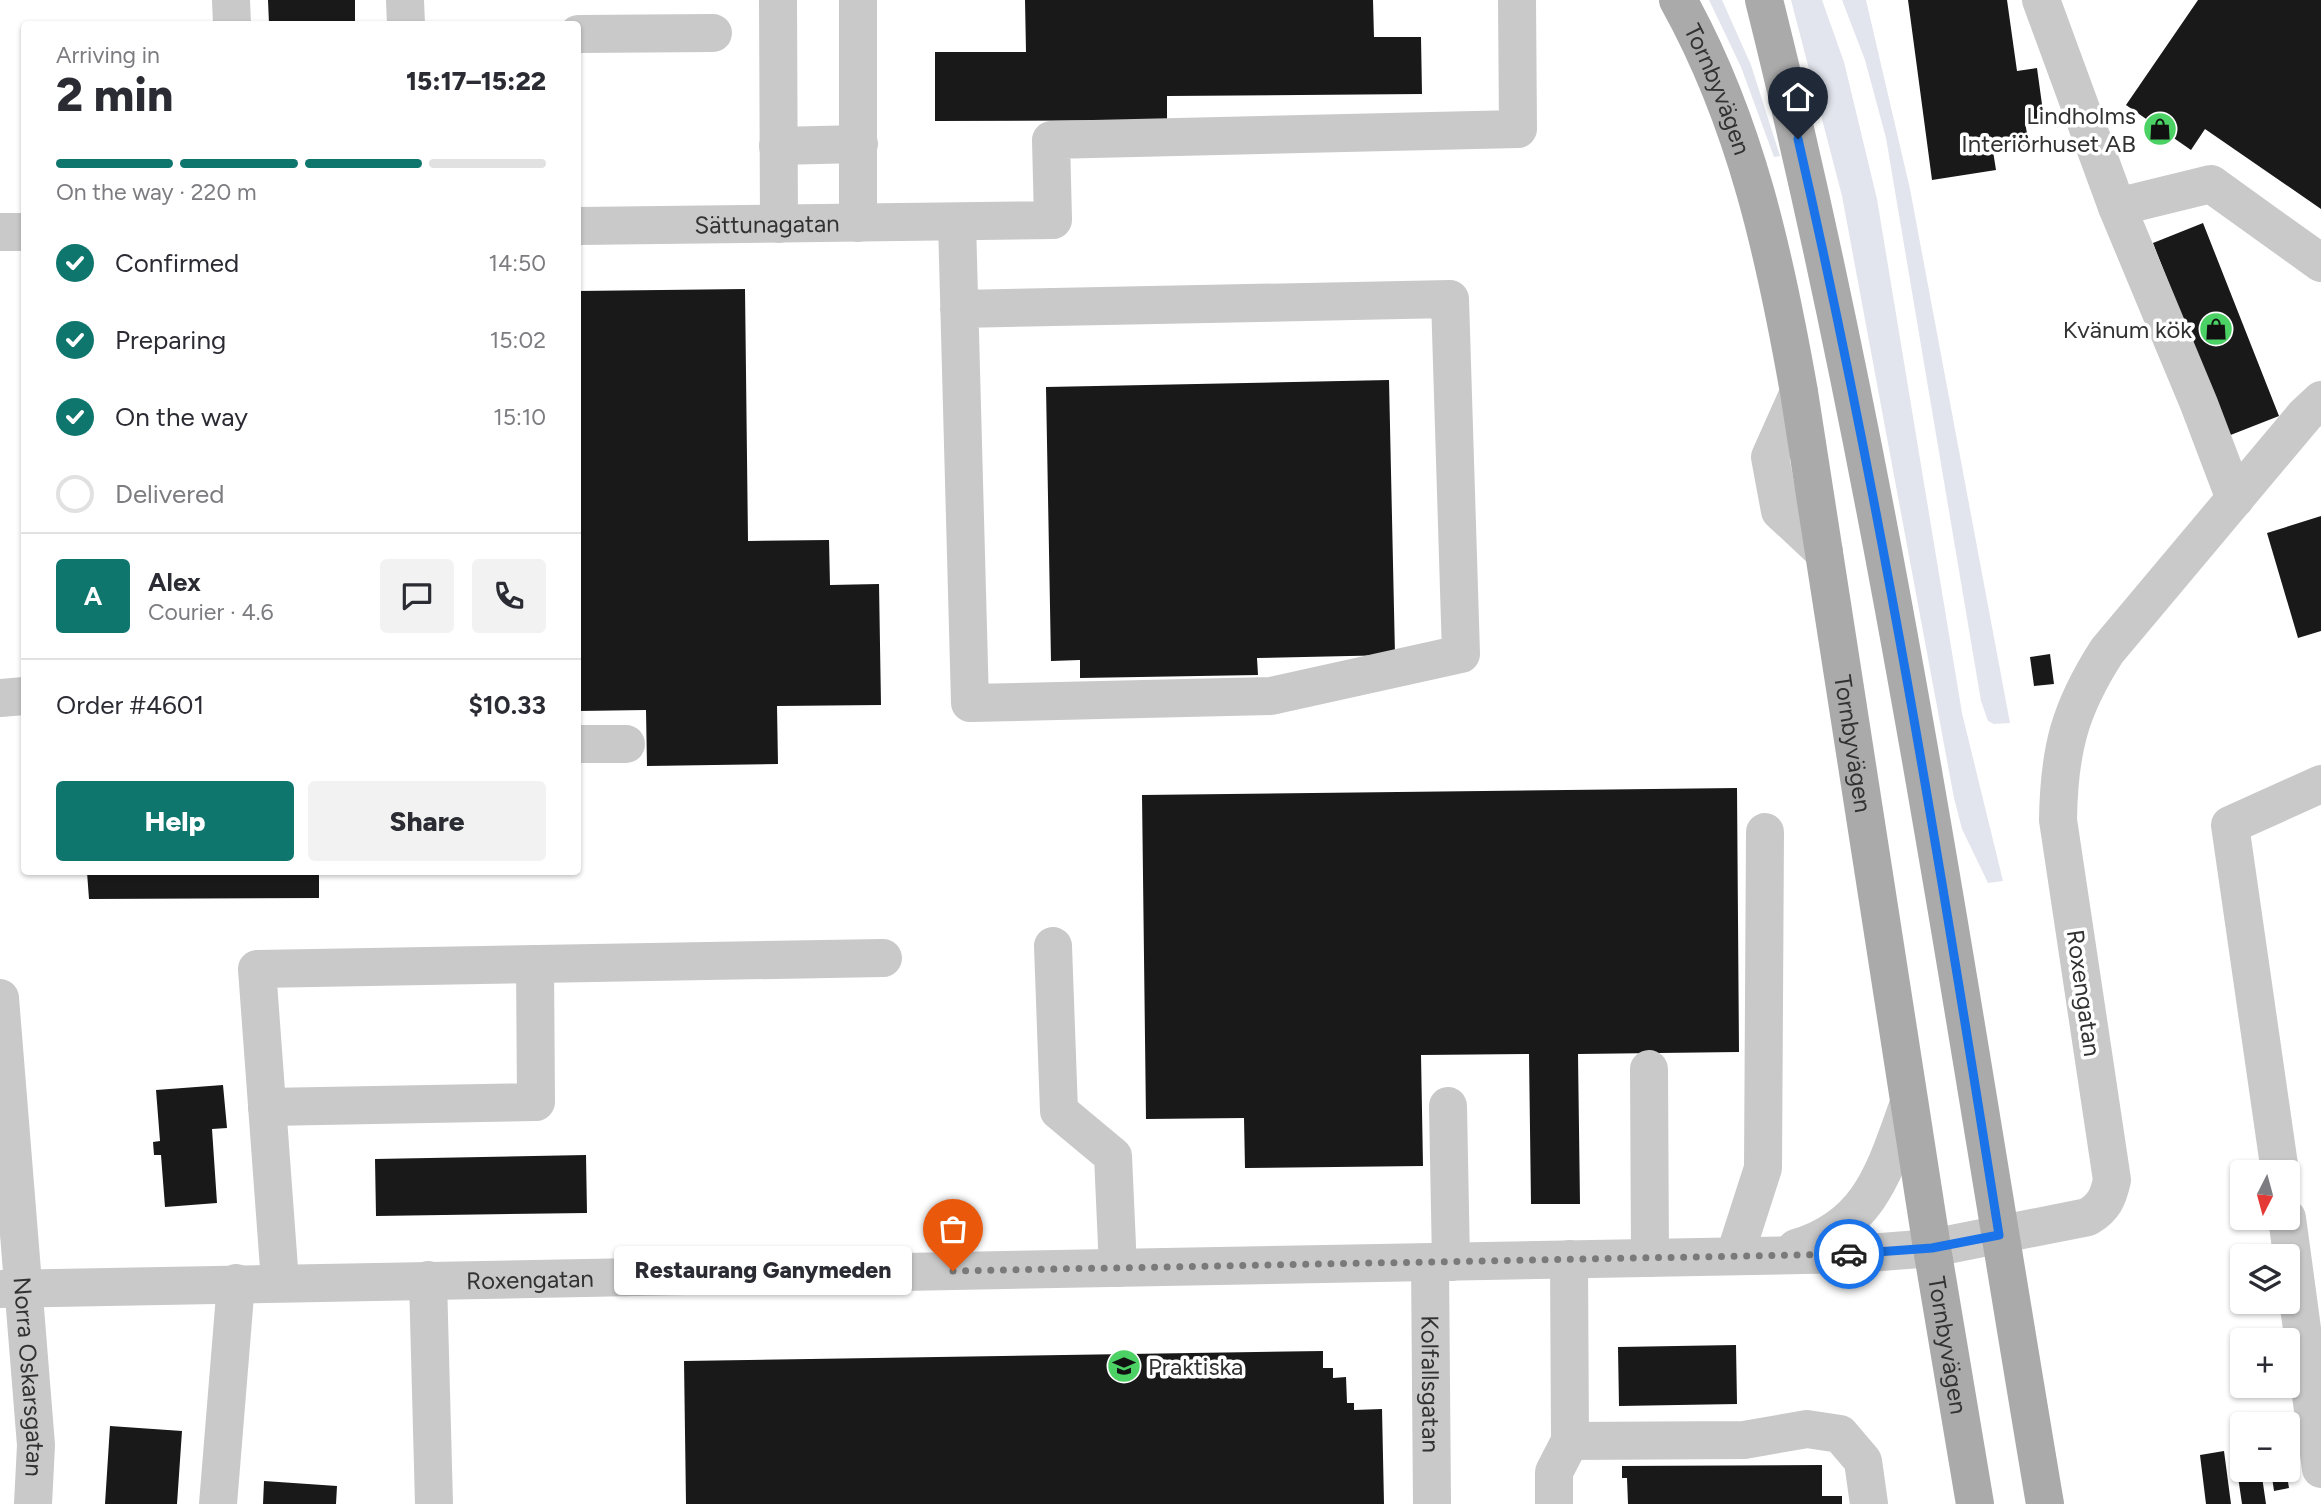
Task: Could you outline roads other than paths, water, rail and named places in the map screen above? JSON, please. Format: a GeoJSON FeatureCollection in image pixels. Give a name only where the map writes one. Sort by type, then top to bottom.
{"type":"FeatureCollection","features":[{"type":"Feature","properties":{"kind":"main road","name":"Tornbyvägen"},"geometry":{"type":"LineString","coordinates":[[1678,0],[1707,52],[1739,131],[1777,268],[1800,392],[1909,1103],[1975,1504]]}},
{"type":"Feature","properties":{"kind":"main road"},"geometry":{"type":"LineString","coordinates":[[1742,0],[1793,114]]}},
{"type":"Feature","properties":{"kind":"main road"},"geometry":{"type":"LineString","coordinates":[[1764,0],[1793,114],[1844,341],[1912,703],[2045,1504]]}},
{"type":"Feature","properties":{"kind":"street"},"geometry":{"type":"LineString","coordinates":[[231,0],[232,21]]}},
{"type":"Feature","properties":{"kind":"street"},"geometry":{"type":"LineString","coordinates":[[405,0],[405,21]]}},
{"type":"Feature","properties":{"kind":"street"},"geometry":{"type":"LineString","coordinates":[[778,0],[779,224]]}},
{"type":"Feature","properties":{"kind":"street"},"geometry":{"type":"LineString","coordinates":[[858,0],[858,223]]}},
{"type":"Feature","properties":{"kind":"street","name":"Sättunagatan"},"geometry":{"type":"LineString","coordinates":[[581,226],[1053,220],[1051,140],[1518,129],[1517,0]]}},
{"type":"Feature","properties":{"kind":"street"},"geometry":{"type":"LineString","coordinates":[[2040,0],[2117,207],[2199,404],[2235,499]]}},
{"type":"Feature","properties":{"kind":"street"},"geometry":{"type":"LineString","coordinates":[[581,34],[713,33]]}},
{"type":"Feature","properties":{"kind":"street"},"geometry":{"type":"LineString","coordinates":[[778,146],[859,144]]}},
{"type":"Feature","properties":{"kind":"street"},"geometry":{"type":"LineString","coordinates":[[2117,207],[2211,184],[2321,263]]}},
{"type":"Feature","properties":{"kind":"street"},"geometry":{"type":"LineString","coordinates":[[957,222],[970,703],[1271,696],[1461,654],[1450,299],[960,309]]}},
{"type":"Feature","properties":{"kind":"street"},"geometry":{"type":"LineString","coordinates":[[0,232],[21,232]]}},
{"type":"Feature","properties":{"kind":"street","name":"Roxengatan"},"geometry":{"type":"LineString","coordinates":[[12,1288],[1868,1253],[1932,1248],[2088,1217],[2101,1209],[2108,1198],[2112,1180],[2058,820],[2059,777],[2068,729],[2083,689],[2107,651],[2321,400]]}},
{"type":"Feature","properties":{"kind":"street"},"geometry":{"type":"LineString","coordinates":[[0,698],[21,696]]}},
{"type":"Feature","properties":{"kind":"street"},"geometry":{"type":"LineString","coordinates":[[581,744],[626,744]]}},
{"type":"Feature","properties":{"kind":"street"},"geometry":{"type":"LineString","coordinates":[[2278,1160],[2230,825],[2321,784]]}},
{"type":"Feature","properties":{"kind":"street"},"geometry":{"type":"LineString","coordinates":[[1735,1255],[1763,1168],[1765,832]]}},
{"type":"Feature","properties":{"kind":"street"},"geometry":{"type":"LineString","coordinates":[[1053,946],[1059,1111],[1113,1156],[1118,1268]]}},
{"type":"Feature","properties":{"kind":"street"},"geometry":{"type":"LineString","coordinates":[[280,1282],[257,969],[883,958]]}},
{"type":"Feature","properties":{"kind":"street"},"geometry":{"type":"LineString","coordinates":[[267,1107],[536,1102],[535,964]]}},
{"type":"Feature","properties":{"kind":"street","name":"Norra Oskarsgatan"},"geometry":{"type":"LineString","coordinates":[[0,998],[12,1288],[36,1445],[33,1504]]}},
{"type":"Feature","properties":{"kind":"street"},"geometry":{"type":"LineString","coordinates":[[1649,1069],[1650,1258]]}},
{"type":"Feature","properties":{"kind":"street","name":"Roxengatan"},"geometry":{"type":"LineString","coordinates":[[1773,1255],[1813,1243],[1846,1225],[1869,1199],[1884,1173],[1909,1103]]}},
{"type":"Feature","properties":{"kind":"street","name":"Kolfallsgatan"},"geometry":{"type":"LineString","coordinates":[[1432,1504],[1448,1106]]}},
{"type":"Feature","properties":{"kind":"street"},"geometry":{"type":"LineString","coordinates":[[2289,1230],[2321,1469]]}},
{"type":"Feature","properties":{"kind":"street"},"geometry":{"type":"LineString","coordinates":[[1554,1504],[1554,1472],[1570,1441],[1569,1259]]}},
{"type":"Feature","properties":{"kind":"street"},"geometry":{"type":"LineString","coordinates":[[428,1280],[434,1504]]}},
{"type":"Feature","properties":{"kind":"street"},"geometry":{"type":"LineString","coordinates":[[218,1504],[236,1283]]}},
{"type":"Feature","properties":{"kind":"street"},"geometry":{"type":"LineString","coordinates":[[1570,1441],[1744,1440],[1807,1429],[1840,1434],[1863,1461],[1869,1504]]}},
{"type":"Feature","properties":{"kind":"place","name":"Lindholms Interiörhuset AB"},"geometry":{"type":"Point","coordinates":[2160,129]}},
{"type":"Feature","properties":{"kind":"place","name":"Kvänum kök"},"geometry":{"type":"Point","coordinates":[2216,329]}},
{"type":"Feature","properties":{"kind":"place","name":"Restaurang Ganymeden"},"geometry":{"type":"Point","coordinates":[953,1271]}},
{"type":"Feature","properties":{"kind":"place","name":"Praktiska"},"geometry":{"type":"Point","coordinates":[1124,1366]}}]}
